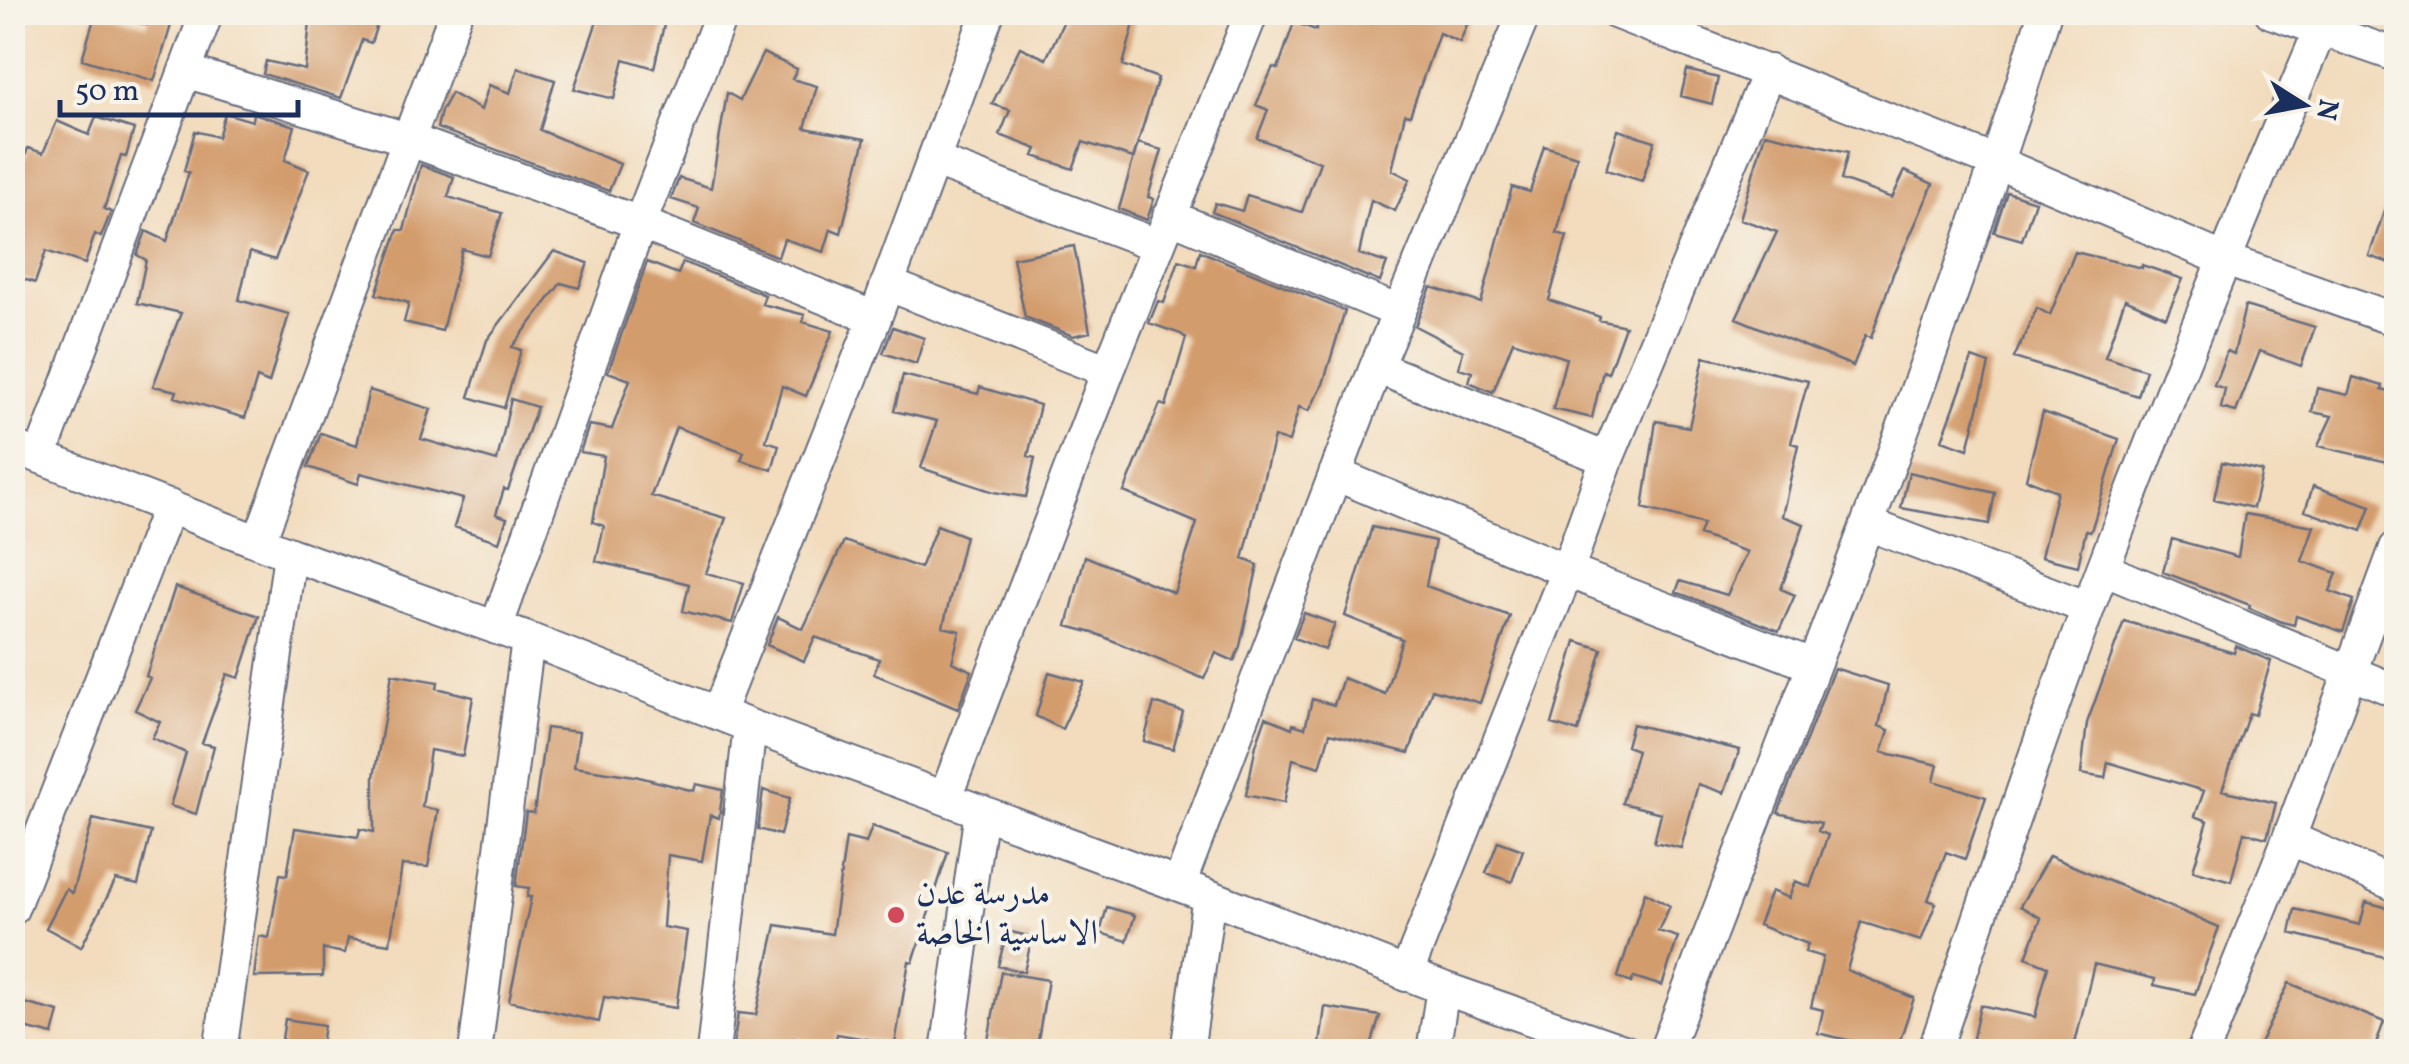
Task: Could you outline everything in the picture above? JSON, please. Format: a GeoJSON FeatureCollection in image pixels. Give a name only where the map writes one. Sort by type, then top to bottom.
{"type":"FeatureCollection","features":[{"type":"Feature","properties":{"kind":"street"},"geometry":{"type":"LineString","coordinates":[[208,12],[26,452],[1194,890],[1443,988],[1626,1052]]}},
{"type":"Feature","properties":{"kind":"street"},"geometry":{"type":"LineString","coordinates":[[260,542],[456,12]]}},
{"type":"Feature","properties":{"kind":"street"},"geometry":{"type":"LineString","coordinates":[[496,628],[640,223],[722,12]]}},
{"type":"Feature","properties":{"kind":"street"},"geometry":{"type":"LineString","coordinates":[[718,712],[875,318],[988,12]]}},
{"type":"Feature","properties":{"kind":"street"},"geometry":{"type":"LineString","coordinates":[[945,798],[1163,230],[1252,12]]}},
{"type":"Feature","properties":{"kind":"street"},"geometry":{"type":"LineString","coordinates":[[1188,1052],[1194,890],[1334,474],[1525,12]]}},
{"type":"Feature","properties":{"kind":"street"},"geometry":{"type":"LineString","coordinates":[[1616,12],[1998,163],[2224,259],[2396,320]]}},
{"type":"Feature","properties":{"kind":"street"},"geometry":{"type":"LineString","coordinates":[[1665,1052],[1868,524],[1998,163],[2045,12]]}},
{"type":"Feature","properties":{"kind":"street"},"geometry":{"type":"LineString","coordinates":[[2271,12],[2396,55]]}},
{"type":"Feature","properties":{"kind":"street"},"geometry":{"type":"LineString","coordinates":[[1934,1052],[2088,608],[2224,259],[2321,28]]}},
{"type":"Feature","properties":{"kind":"street"},"geometry":{"type":"LineString","coordinates":[[185,71],[407,139],[640,223],[875,318]]}},
{"type":"Feature","properties":{"kind":"street"},"geometry":{"type":"LineString","coordinates":[[1406,974],[1567,571],[1607,459],[1769,71]]}},
{"type":"Feature","properties":{"kind":"street"},"geometry":{"type":"LineString","coordinates":[[935,162],[1163,230],[1398,312]]}},
{"type":"Feature","properties":{"kind":"street"},"geometry":{"type":"LineString","coordinates":[[887,284],[1108,371]]}},
{"type":"Feature","properties":{"kind":"street"},"geometry":{"type":"LineString","coordinates":[[1376,367],[1607,459]]}},
{"type":"Feature","properties":{"kind":"street"},"geometry":{"type":"LineString","coordinates":[[1334,474],[1567,571],[1812,665]]}},
{"type":"Feature","properties":{"kind":"street"},"geometry":{"type":"LineString","coordinates":[[12,909],[169,506]]}},
{"type":"Feature","properties":{"kind":"street"},"geometry":{"type":"LineString","coordinates":[[1868,524],[2088,608]]}},
{"type":"Feature","properties":{"kind":"street"},"geometry":{"type":"LineString","coordinates":[[2203,1052],[2289,838],[2396,548]]}},
{"type":"Feature","properties":{"kind":"street"},"geometry":{"type":"LineString","coordinates":[[220,1052],[290,554]]}},
{"type":"Feature","properties":{"kind":"street"},"geometry":{"type":"LineString","coordinates":[[2103,569],[2396,691]]}},
{"type":"Feature","properties":{"kind":"street"},"geometry":{"type":"LineString","coordinates":[[475,1052],[528,639]]}},
{"type":"Feature","properties":{"kind":"street"},"geometry":{"type":"LineString","coordinates":[[713,1052],[750,726]]}},
{"type":"Feature","properties":{"kind":"street"},"geometry":{"type":"LineString","coordinates":[[947,1052],[981,812]]}},
{"type":"Feature","properties":{"kind":"street"},"geometry":{"type":"LineString","coordinates":[[2289,838],[2396,884]]}},
{"type":"Feature","properties":{"kind":"street"},"geometry":{"type":"LineString","coordinates":[[1433,1052],[1443,988]]}},
{"type":"Feature","properties":{"kind":"building"},"geometry":{"type":"Polygon","coordinates":[[[96,12],[147,25],[152,12],[175,12],[154,81],[82,59],[96,12]]]}},
{"type":"Feature","properties":{"kind":"building"},"geometry":{"type":"Polygon","coordinates":[[[297,12],[381,12],[371,43],[362,40],[341,98],[263,74],[266,61],[305,70],[310,21],[296,16],[297,12]]]}},
{"type":"Feature","properties":{"kind":"building"},"geometry":{"type":"Polygon","coordinates":[[[600,12],[667,12],[654,68],[624,59],[614,99],[574,89],[600,12]]]}},
{"type":"Feature","properties":{"kind":"building"},"geometry":{"type":"Polygon","coordinates":[[[1068,12],[1137,12],[1123,65],[1158,78],[1133,158],[1083,142],[1073,169],[1034,156],[1037,149],[1000,135],[1010,110],[992,104],[1020,47],[1046,59],[1068,12]]]}},
{"type":"Feature","properties":{"kind":"building"},"geometry":{"type":"Polygon","coordinates":[[[1319,12],[1472,12],[1460,42],[1439,33],[1410,115],[1405,114],[1392,170],[1410,179],[1395,211],[1371,200],[1359,254],[1387,263],[1380,282],[1212,212],[1215,203],[1242,211],[1247,195],[1302,212],[1320,162],[1257,138],[1268,110],[1256,105],[1273,67],[1278,69],[1294,22],[1316,30],[1319,12]]]}},
{"type":"Feature","properties":{"kind":"building"},"geometry":{"type":"Polygon","coordinates":[[[763,53],[797,69],[792,79],[817,86],[805,128],[865,139],[841,233],[831,229],[824,252],[784,239],[778,257],[694,223],[699,208],[671,199],[679,178],[711,188],[727,93],[740,100],[763,53]]]}},
{"type":"Feature","properties":{"kind":"building"},"geometry":{"type":"Polygon","coordinates":[[[518,68],[555,80],[540,130],[620,164],[609,191],[437,128],[451,93],[481,110],[489,85],[510,93],[518,68]]]}},
{"type":"Feature","properties":{"kind":"building"},"geometry":{"type":"Polygon","coordinates":[[[1687,70],[1718,78],[1712,104],[1681,96],[1687,70]]]}},
{"type":"Feature","properties":{"kind":"building"},"geometry":{"type":"Polygon","coordinates":[[[225,113],[252,121],[253,113],[295,126],[285,160],[309,170],[275,260],[250,252],[239,300],[289,314],[269,383],[257,378],[245,418],[175,397],[177,391],[153,386],[181,313],[137,303],[146,260],[137,255],[146,231],[167,241],[189,172],[184,171],[195,131],[218,137],[225,113]]]}},
{"type":"Feature","properties":{"kind":"building"},"geometry":{"type":"Polygon","coordinates":[[[96,117],[134,129],[104,209],[111,212],[101,237],[95,234],[85,264],[46,251],[35,283],[12,275],[12,194],[28,148],[43,153],[57,121],[89,135],[96,117]]]}},
{"type":"Feature","properties":{"kind":"building"},"geometry":{"type":"Polygon","coordinates":[[[1618,130],[1655,141],[1642,181],[1606,170],[1618,130]]]}},
{"type":"Feature","properties":{"kind":"building"},"geometry":{"type":"Polygon","coordinates":[[[1765,133],[1848,152],[1841,180],[1892,198],[1905,171],[1933,184],[1893,274],[1871,338],[1865,336],[1853,366],[1736,318],[1777,232],[1740,219],[1765,133]]]}},
{"type":"Feature","properties":{"kind":"building"},"geometry":{"type":"Polygon","coordinates":[[[1138,143],[1162,150],[1148,197],[1154,199],[1147,220],[1119,209],[1138,143]]]}},
{"type":"Feature","properties":{"kind":"building"},"geometry":{"type":"Polygon","coordinates":[[[1544,146],[1577,156],[1557,233],[1567,236],[1549,300],[1625,326],[1608,373],[1603,371],[1592,418],[1553,409],[1566,358],[1513,341],[1493,392],[1469,382],[1472,372],[1459,368],[1463,351],[1415,326],[1431,287],[1481,303],[1512,187],[1530,192],[1544,146]]]}},
{"type":"Feature","properties":{"kind":"building"},"geometry":{"type":"Polygon","coordinates":[[[421,165],[454,177],[448,197],[502,213],[488,256],[462,249],[442,331],[404,322],[409,303],[376,294],[398,230],[404,230],[421,165]]]}},
{"type":"Feature","properties":{"kind":"building"},"geometry":{"type":"Polygon","coordinates":[[[2392,188],[2396,189],[2396,265],[2369,256],[2392,188]]]}},
{"type":"Feature","properties":{"kind":"building"},"geometry":{"type":"Polygon","coordinates":[[[2007,192],[2035,201],[2022,240],[1994,232],[2007,192]]]}},
{"type":"Feature","properties":{"kind":"building"},"geometry":{"type":"Polygon","coordinates":[[[1074,246],[1090,332],[1073,336],[1025,317],[1013,258],[1074,246]]]}},
{"type":"Feature","properties":{"kind":"building"},"geometry":{"type":"Polygon","coordinates":[[[554,251],[588,263],[579,288],[561,283],[512,347],[521,350],[504,408],[469,397],[487,340],[554,251]]]}},
{"type":"Feature","properties":{"kind":"building"},"geometry":{"type":"Polygon","coordinates":[[[1200,251],[1345,311],[1323,384],[1309,411],[1299,407],[1289,442],[1274,437],[1243,559],[1258,565],[1240,646],[1234,661],[1216,653],[1204,679],[1097,634],[1067,626],[1085,556],[1174,593],[1197,523],[1124,492],[1160,404],[1166,406],[1186,338],[1149,323],[1158,301],[1164,303],[1179,260],[1196,266],[1200,251]]]}},
{"type":"Feature","properties":{"kind":"building"},"geometry":{"type":"Polygon","coordinates":[[[2075,252],[2142,265],[2183,279],[2166,317],[2125,299],[2105,357],[2146,370],[2138,396],[2014,358],[2037,308],[2050,315],[2075,252]]]}},
{"type":"Feature","properties":{"kind":"building"},"geometry":{"type":"Polygon","coordinates":[[[647,262],[678,274],[683,262],[765,295],[762,304],[805,315],[803,322],[833,331],[806,396],[782,386],[766,441],[779,445],[772,470],[741,460],[744,452],[676,427],[651,496],[726,518],[706,573],[744,583],[732,623],[683,611],[689,584],[596,561],[604,526],[593,522],[604,456],[580,452],[589,425],[612,429],[630,380],[608,372],[647,262]]]}},
{"type":"Feature","properties":{"kind":"building"},"geometry":{"type":"Polygon","coordinates":[[[2245,306],[2315,327],[2301,366],[2260,351],[2236,412],[2221,408],[2225,389],[2214,385],[2227,351],[2234,354],[2245,306]]]}},
{"type":"Feature","properties":{"kind":"building"},"geometry":{"type":"Polygon","coordinates":[[[893,327],[924,338],[916,364],[883,353],[893,327]]]}},
{"type":"Feature","properties":{"kind":"building"},"geometry":{"type":"Polygon","coordinates":[[[1704,357],[1808,381],[1791,443],[1798,445],[1782,516],[1804,524],[1781,589],[1795,595],[1779,631],[1676,592],[1680,581],[1727,595],[1747,552],[1699,535],[1703,524],[1643,508],[1656,421],[1689,427],[1704,357]]]}},
{"type":"Feature","properties":{"kind":"building"},"geometry":{"type":"Polygon","coordinates":[[[1972,358],[1989,364],[1968,449],[1942,440],[1972,358]]]}},
{"type":"Feature","properties":{"kind":"building"},"geometry":{"type":"Polygon","coordinates":[[[903,375],[978,394],[980,387],[1040,405],[1028,456],[1035,458],[1026,497],[994,492],[921,468],[937,421],[894,411],[903,375]]]}},
{"type":"Feature","properties":{"kind":"building"},"geometry":{"type":"Polygon","coordinates":[[[2353,377],[2396,394],[2396,464],[2318,446],[2332,416],[2312,412],[2317,388],[2348,395],[2353,377]]]}},
{"type":"Feature","properties":{"kind":"building"},"geometry":{"type":"Polygon","coordinates":[[[369,390],[431,409],[421,439],[497,461],[511,399],[537,407],[496,514],[507,518],[499,542],[454,527],[463,499],[361,473],[358,484],[308,467],[321,433],[357,445],[369,390]]]}},
{"type":"Feature","properties":{"kind":"building"},"geometry":{"type":"Polygon","coordinates":[[[2043,412],[2119,439],[2091,531],[2086,530],[2078,566],[2041,557],[2057,491],[2026,479],[2043,412]]]}},
{"type":"Feature","properties":{"kind":"building"},"geometry":{"type":"Polygon","coordinates":[[[2222,462],[2262,471],[2253,508],[2214,499],[2222,462]]]}},
{"type":"Feature","properties":{"kind":"building"},"geometry":{"type":"Polygon","coordinates":[[[1909,472],[1995,493],[1989,524],[1901,508],[1909,472]]]}},
{"type":"Feature","properties":{"kind":"building"},"geometry":{"type":"Polygon","coordinates":[[[2313,486],[2371,506],[2362,531],[2305,511],[2313,486]]]}},
{"type":"Feature","properties":{"kind":"building"},"geometry":{"type":"Polygon","coordinates":[[[2245,514],[2314,526],[2302,561],[2337,573],[2330,591],[2354,600],[2343,632],[2296,616],[2294,625],[2282,622],[2249,608],[2250,605],[2163,572],[2172,539],[2238,557],[2245,514]]]}},
{"type":"Feature","properties":{"kind":"building"},"geometry":{"type":"Polygon","coordinates":[[[937,525],[965,536],[943,627],[960,631],[952,662],[972,671],[958,709],[874,674],[879,659],[815,637],[804,661],[767,645],[778,617],[803,629],[844,541],[920,568],[937,525]]]}},
{"type":"Feature","properties":{"kind":"building"},"geometry":{"type":"Polygon","coordinates":[[[1372,527],[1435,541],[1426,586],[1510,616],[1480,703],[1432,689],[1409,753],[1330,733],[1320,767],[1293,759],[1284,803],[1246,795],[1266,717],[1292,728],[1293,724],[1305,728],[1312,699],[1334,705],[1343,678],[1385,694],[1402,639],[1345,616],[1372,527]]]}},
{"type":"Feature","properties":{"kind":"building"},"geometry":{"type":"Polygon","coordinates":[[[175,587],[259,616],[239,678],[227,674],[202,743],[214,746],[196,814],[170,806],[186,753],[152,738],[160,722],[135,710],[150,678],[146,676],[175,587]]]}},
{"type":"Feature","properties":{"kind":"building"},"geometry":{"type":"Polygon","coordinates":[[[1304,613],[1335,624],[1325,650],[1294,638],[1304,613]]]}},
{"type":"Feature","properties":{"kind":"building"},"geometry":{"type":"Polygon","coordinates":[[[2124,621],[2234,653],[2236,646],[2271,661],[2255,715],[2249,713],[2222,790],[2276,803],[2267,838],[2244,832],[2231,881],[2193,870],[2208,821],[2195,816],[2204,791],[2108,762],[2105,778],[2081,774],[2087,723],[2124,621]]]}},
{"type":"Feature","properties":{"kind":"building"},"geometry":{"type":"Polygon","coordinates":[[[1576,641],[1602,649],[1578,732],[1552,724],[1576,641]]]}},
{"type":"Feature","properties":{"kind":"building"},"geometry":{"type":"Polygon","coordinates":[[[1834,668],[1888,685],[1879,726],[1889,730],[1882,752],[1938,765],[1934,781],[1986,797],[1965,859],[1946,852],[1928,900],[1936,903],[1921,941],[1861,922],[1847,970],[1914,998],[1896,1052],[1872,1052],[1873,1046],[1818,1033],[1823,1010],[1811,1007],[1823,957],[1805,952],[1808,944],[1758,925],[1771,891],[1789,898],[1795,881],[1810,887],[1828,835],[1818,831],[1821,823],[1778,813],[1834,668]]]}},
{"type":"Feature","properties":{"kind":"building"},"geometry":{"type":"Polygon","coordinates":[[[1049,672],[1084,682],[1062,729],[1036,716],[1049,672]]]}},
{"type":"Feature","properties":{"kind":"building"},"geometry":{"type":"Polygon","coordinates":[[[392,674],[438,682],[437,688],[473,697],[463,756],[430,750],[422,807],[438,810],[428,867],[402,865],[390,944],[348,938],[345,953],[323,949],[323,976],[254,977],[259,936],[269,938],[280,874],[287,875],[295,828],[358,837],[360,829],[374,832],[374,777],[392,674]]]}},
{"type":"Feature","properties":{"kind":"building"},"geometry":{"type":"Polygon","coordinates":[[[1154,703],[1183,712],[1173,749],[1144,741],[1154,703]]]}},
{"type":"Feature","properties":{"kind":"building"},"geometry":{"type":"Polygon","coordinates":[[[1632,724],[1740,750],[1724,793],[1698,784],[1681,848],[1654,842],[1661,813],[1622,803],[1637,750],[1626,746],[1632,724]]]}},
{"type":"Feature","properties":{"kind":"building"},"geometry":{"type":"Polygon","coordinates":[[[546,728],[579,732],[574,767],[635,776],[694,791],[696,784],[723,790],[719,818],[710,815],[702,861],[668,855],[663,927],[687,931],[676,1008],[604,997],[599,1022],[509,1001],[531,897],[527,897],[529,888],[516,886],[526,812],[534,813],[546,728]]]}},
{"type":"Feature","properties":{"kind":"building"},"geometry":{"type":"Polygon","coordinates":[[[763,790],[790,798],[780,835],[758,829],[763,790]]]}},
{"type":"Feature","properties":{"kind":"building"},"geometry":{"type":"Polygon","coordinates":[[[93,819],[151,832],[138,885],[116,880],[81,947],[46,928],[66,889],[72,893],[93,819]]]}},
{"type":"Feature","properties":{"kind":"building"},"geometry":{"type":"Polygon","coordinates":[[[872,826],[948,852],[913,962],[909,961],[895,1044],[837,1034],[835,1045],[793,1038],[790,1052],[733,1049],[738,1013],[756,1015],[776,925],[832,934],[846,838],[866,843],[872,826]]]}},
{"type":"Feature","properties":{"kind":"building"},"geometry":{"type":"Polygon","coordinates":[[[1498,841],[1523,850],[1512,882],[1486,873],[1498,841]]]}},
{"type":"Feature","properties":{"kind":"building"},"geometry":{"type":"Polygon","coordinates":[[[2049,856],[2219,927],[2195,994],[2154,985],[2155,979],[2094,964],[2073,1052],[1970,1052],[1980,1005],[2035,1017],[2048,966],[2026,957],[2041,918],[2020,906],[2049,856]]]}},
{"type":"Feature","properties":{"kind":"building"},"geometry":{"type":"Polygon","coordinates":[[[1645,892],[1670,906],[1658,931],[1678,937],[1662,986],[1634,977],[1631,983],[1618,977],[1645,892]]]}},
{"type":"Feature","properties":{"kind":"building"},"geometry":{"type":"Polygon","coordinates":[[[2366,902],[2396,910],[2396,960],[2290,933],[2295,909],[2360,925],[2366,902]]]}},
{"type":"Feature","properties":{"kind":"building"},"geometry":{"type":"Polygon","coordinates":[[[1107,907],[1135,915],[1127,941],[1100,933],[1107,907]]]}},
{"type":"Feature","properties":{"kind":"building"},"geometry":{"type":"Polygon","coordinates":[[[1007,931],[1032,937],[1024,972],[998,966],[1007,931]]]}},
{"type":"Feature","properties":{"kind":"building"},"geometry":{"type":"Polygon","coordinates":[[[1001,972],[1048,980],[1037,1046],[988,1040],[1001,972]]]}},
{"type":"Feature","properties":{"kind":"building"},"geometry":{"type":"Polygon","coordinates":[[[2289,983],[2384,1022],[2373,1052],[2276,1052],[2259,1046],[2289,983]]]}},
{"type":"Feature","properties":{"kind":"building"},"geometry":{"type":"Polygon","coordinates":[[[12,1000],[59,1012],[53,1035],[12,1025],[12,1000]]]}},
{"type":"Feature","properties":{"kind":"building"},"geometry":{"type":"Polygon","coordinates":[[[1325,1007],[1380,1016],[1369,1052],[1319,1052],[1325,1007]]]}},
{"type":"Feature","properties":{"kind":"building"},"geometry":{"type":"Polygon","coordinates":[[[285,1019],[324,1025],[320,1052],[280,1052],[285,1019]]]}},
{"type":"Feature","properties":{"kind":"place","name":"مدرسة عدن الاساسية الخاصة"},"geometry":{"type":"Point","coordinates":[896,915]}}]}
